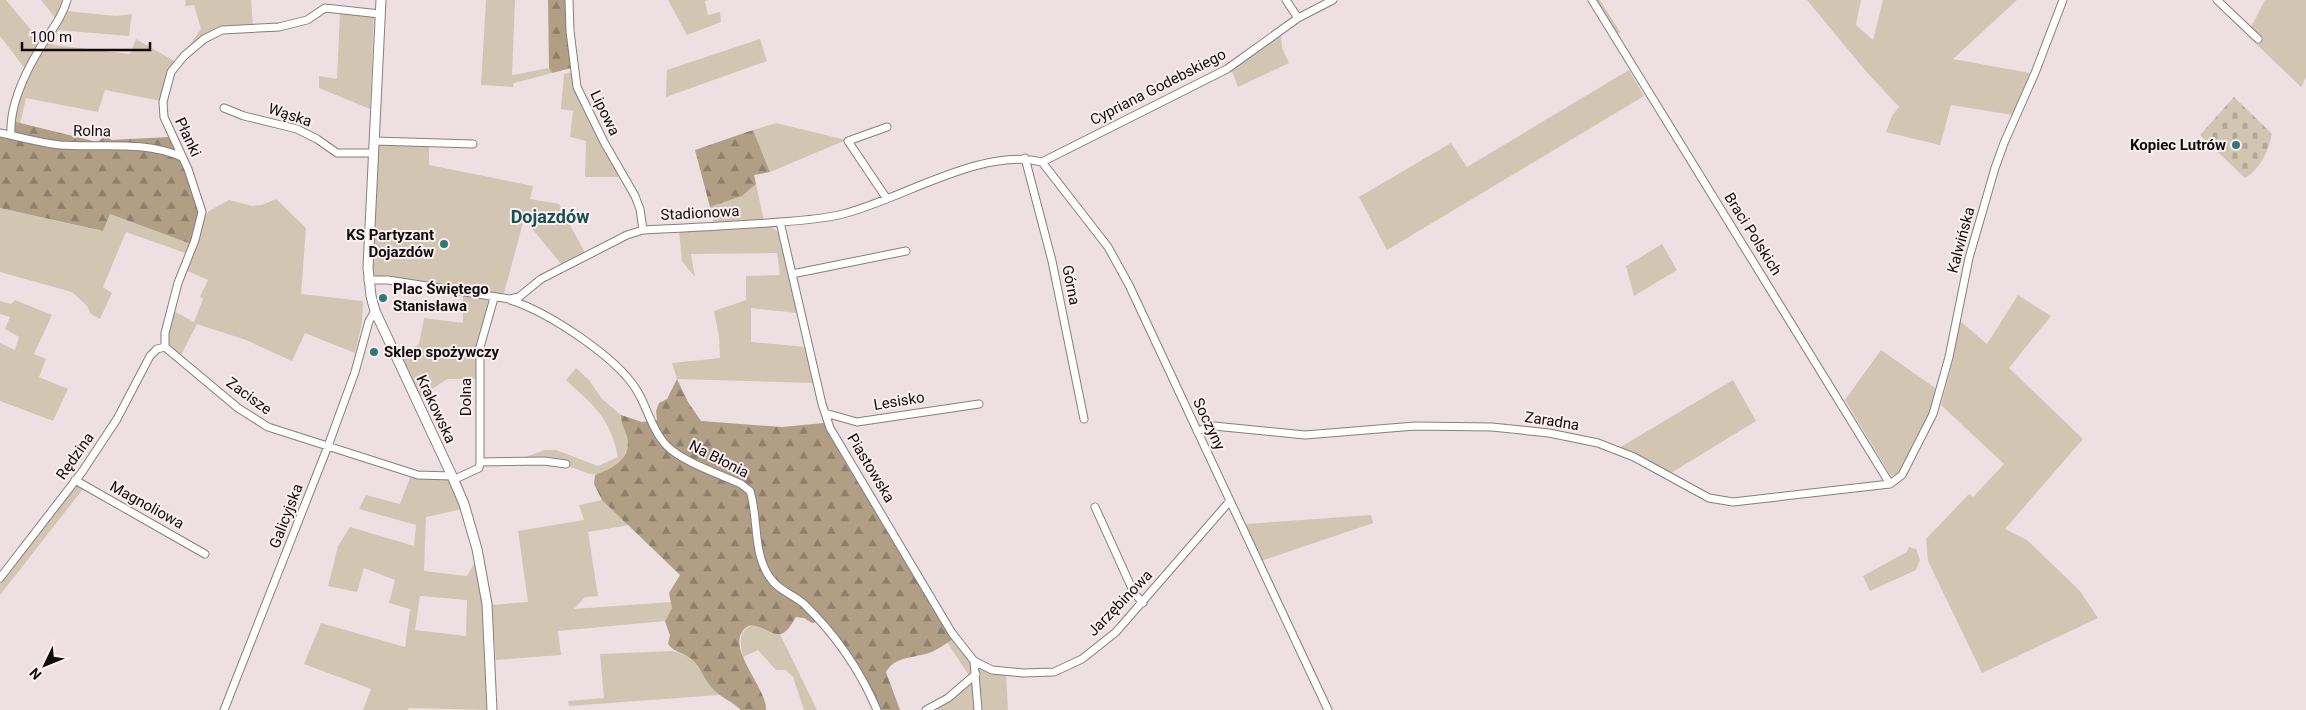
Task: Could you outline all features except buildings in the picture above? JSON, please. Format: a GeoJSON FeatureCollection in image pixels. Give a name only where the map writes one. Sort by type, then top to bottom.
{"type":"FeatureCollection","features":[{"type":"Feature","properties":{"kind":"street"},"geometry":{"type":"LineString","coordinates":[[12,135],[10,121],[20,86],[40,48],[64,10],[67,0]]}},
{"type":"Feature","properties":{"kind":"street","name":"Krakowska"},"geometry":{"type":"LineString","coordinates":[[381,0],[368,280],[375,311],[464,504],[477,548],[487,604],[492,664],[492,710]]}},
{"type":"Feature","properties":{"kind":"street","name":"Lipowa"},"geometry":{"type":"LineString","coordinates":[[569,0],[570,31],[577,87],[604,142],[635,196],[640,208],[643,230]]}},
{"type":"Feature","properties":{"kind":"street"},"geometry":{"type":"LineString","coordinates":[[1286,0],[1298,18]]}},
{"type":"Feature","properties":{"kind":"street","name":"Cypriana Godebskiego"},"geometry":{"type":"LineString","coordinates":[[1042,162],[1227,69],[1298,18],[1333,0]]}},
{"type":"Feature","properties":{"kind":"street","name":"Braci Polskich"},"geometry":{"type":"LineString","coordinates":[[1592,0],[1890,484]]}},
{"type":"Feature","properties":{"kind":"street","name":"Kalwińska"},"geometry":{"type":"LineString","coordinates":[[1890,484],[1902,475],[1934,414],[1949,357],[1968,258],[1995,168],[2063,0]]}},
{"type":"Feature","properties":{"kind":"street"},"geometry":{"type":"LineString","coordinates":[[2217,0],[2258,39]]}},
{"type":"Feature","properties":{"kind":"street","name":"Płanki"},"geometry":{"type":"LineString","coordinates":[[165,348],[168,316],[178,283],[195,240],[202,212],[182,157],[164,117],[163,102],[171,72],[184,56],[204,39],[222,30],[279,27],[307,20],[325,8],[380,14]]}},
{"type":"Feature","properties":{"kind":"street","name":"Wąska"},"geometry":{"type":"LineString","coordinates":[[224,108],[244,116],[298,129],[317,138],[337,153],[374,153]]}},
{"type":"Feature","properties":{"kind":"street"},"geometry":{"type":"LineString","coordinates":[[887,127],[848,141],[887,200]]}},
{"type":"Feature","properties":{"kind":"street","name":"Rolna"},"geometry":{"type":"LineString","coordinates":[[0,133],[60,145],[156,148],[182,157]]}},
{"type":"Feature","properties":{"kind":"street"},"geometry":{"type":"LineString","coordinates":[[374,141],[473,144]]}},
{"type":"Feature","properties":{"kind":"street","name":"Stadionowa"},"geometry":{"type":"LineString","coordinates":[[510,299],[519,296],[541,278],[627,235],[643,230],[780,222],[844,214],[887,200],[936,180],[987,164],[1025,158],[1042,162]]}},
{"type":"Feature","properties":{"kind":"street","name":"Górna"},"geometry":{"type":"LineString","coordinates":[[1025,158],[1052,261],[1084,419]]}},
{"type":"Feature","properties":{"kind":"street","name":"Soczyny"},"geometry":{"type":"LineString","coordinates":[[1042,162],[1108,247],[1129,285],[1328,710]]}},
{"type":"Feature","properties":{"kind":"street","name":"Piastowska"},"geometry":{"type":"LineString","coordinates":[[780,222],[830,428],[943,618],[974,661],[978,710]]}},
{"type":"Feature","properties":{"kind":"street"},"geometry":{"type":"LineString","coordinates":[[792,274],[906,251]]}},
{"type":"Feature","properties":{"kind":"street"},"geometry":{"type":"LineString","coordinates":[[368,280],[388,280],[510,299]]}},
{"type":"Feature","properties":{"kind":"street","name":"Dolna"},"geometry":{"type":"LineString","coordinates":[[480,462],[480,347],[494,298]]}},
{"type":"Feature","properties":{"kind":"street","name":"Na Błonia"},"geometry":{"type":"LineString","coordinates":[[510,299],[528,306],[574,332],[613,364],[632,382],[661,439],[676,453],[741,484],[750,491],[759,551],[767,572],[778,587],[803,603],[845,649],[876,710]]}},
{"type":"Feature","properties":{"kind":"street","name":"Galicyjska"},"geometry":{"type":"LineString","coordinates":[[224,710],[328,446],[375,311]]}},
{"type":"Feature","properties":{"kind":"street"},"geometry":{"type":"LineString","coordinates":[[367,330],[380,321]]}},
{"type":"Feature","properties":{"kind":"street","name":"Zacisze"},"geometry":{"type":"LineString","coordinates":[[165,348],[238,408],[268,427],[418,475],[452,478]]}},
{"type":"Feature","properties":{"kind":"street","name":"Rędzina"},"geometry":{"type":"LineString","coordinates":[[0,578],[75,480],[117,420],[150,356],[157,349],[165,348]]}},
{"type":"Feature","properties":{"kind":"street","name":"Lesisko"},"geometry":{"type":"LineString","coordinates":[[825,413],[857,422],[978,404]]}},
{"type":"Feature","properties":{"kind":"street","name":"Zaradna"},"geometry":{"type":"LineString","coordinates":[[1198,431],[1214,426],[1305,435],[1415,426],[1492,427],[1550,433],[1598,443],[1634,457],[1709,498],[1733,502],[1890,484]]}},
{"type":"Feature","properties":{"kind":"street"},"geometry":{"type":"LineString","coordinates":[[452,478],[479,468],[480,462],[544,461],[566,464]]}},
{"type":"Feature","properties":{"kind":"street","name":"Magnoliowa"},"geometry":{"type":"LineString","coordinates":[[75,480],[205,554]]}},
{"type":"Feature","properties":{"kind":"street","name":"Jarzębinowa"},"geometry":{"type":"LineString","coordinates":[[974,661],[992,670],[1023,673],[1054,672],[1082,659],[1116,632],[1229,502]]}},
{"type":"Feature","properties":{"kind":"street"},"geometry":{"type":"LineString","coordinates":[[1094,507],[1134,593],[1143,603]]}},
{"type":"Feature","properties":{"kind":"street"},"geometry":{"type":"LineString","coordinates":[[926,710],[948,698],[976,674]]}},
{"type":"Feature","properties":{"kind":"green space"},"geometry":{"type":"Polygon","coordinates":[[[0,0],[6,0],[41,42],[26,70],[0,36],[0,0]]]}},
{"type":"Feature","properties":{"kind":"green space"},"geometry":{"type":"Polygon","coordinates":[[[41,0],[64,0],[56,19],[41,0]]]}},
{"type":"Feature","properties":{"kind":"green space"},"geometry":{"type":"Polygon","coordinates":[[[186,0],[251,0],[253,26],[221,28],[190,49],[189,46],[201,29],[194,5],[185,6],[186,0]]]}},
{"type":"Feature","properties":{"kind":"green space"},"geometry":{"type":"Polygon","coordinates":[[[486,0],[515,0],[512,75],[549,68],[552,73],[514,83],[513,87],[481,85],[486,0]]]}},
{"type":"Feature","properties":{"kind":"green space"},"geometry":{"type":"Polygon","coordinates":[[[548,0],[566,0],[571,68],[552,73],[549,68],[548,0]]]}},
{"type":"Feature","properties":{"kind":"green space"},"geometry":{"type":"Polygon","coordinates":[[[668,0],[708,0],[705,1],[708,15],[720,12],[721,22],[687,35],[668,0]]]}},
{"type":"Feature","properties":{"kind":"green space"},"geometry":{"type":"Polygon","coordinates":[[[1594,0],[1600,0],[1620,32],[1616,35],[1594,0]]]}},
{"type":"Feature","properties":{"kind":"green space"},"geometry":{"type":"Polygon","coordinates":[[[1807,0],[1861,0],[1856,25],[1873,40],[1883,0],[2017,0],[1953,59],[2030,73],[2013,115],[1951,105],[1940,145],[1886,132],[1892,116],[1899,107],[1864,69],[1807,0]]]}},
{"type":"Feature","properties":{"kind":"green space"},"geometry":{"type":"Polygon","coordinates":[[[2265,0],[2306,0],[2306,77],[2301,87],[2247,35],[2265,0]]]}},
{"type":"Feature","properties":{"kind":"green space"},"geometry":{"type":"Polygon","coordinates":[[[66,11],[116,16],[132,14],[129,36],[58,30],[53,45],[130,54],[136,39],[176,62],[161,101],[105,90],[98,112],[26,98],[20,124],[12,121],[22,87],[42,48],[66,11]]]}},
{"type":"Feature","properties":{"kind":"green space"},"geometry":{"type":"Polygon","coordinates":[[[340,12],[374,15],[370,109],[319,88],[319,76],[337,79],[340,12]]]}},
{"type":"Feature","properties":{"kind":"green space"},"geometry":{"type":"Polygon","coordinates":[[[1281,34],[1282,48],[1289,63],[1238,87],[1232,71],[1281,34]]]}},
{"type":"Feature","properties":{"kind":"green space"},"geometry":{"type":"Polygon","coordinates":[[[760,39],[767,61],[666,97],[667,70],[760,39]]]}},
{"type":"Feature","properties":{"kind":"green space"},"geometry":{"type":"Polygon","coordinates":[[[1629,70],[1644,96],[1387,250],[1359,197],[1451,143],[1467,167],[1629,70]]]}},
{"type":"Feature","properties":{"kind":"green space"},"geometry":{"type":"Polygon","coordinates":[[[572,72],[622,177],[585,177],[586,141],[570,137],[573,111],[561,109],[564,74],[572,72]]]}},
{"type":"Feature","properties":{"kind":"green space"},"geometry":{"type":"Polygon","coordinates":[[[2234,97],[2272,134],[2260,164],[2245,178],[2200,135],[2234,97]]]}},
{"type":"Feature","properties":{"kind":"green space"},"geometry":{"type":"Polygon","coordinates":[[[12,121],[97,142],[108,134],[111,140],[169,137],[186,170],[200,216],[191,244],[110,214],[103,231],[0,208],[0,135],[13,136],[12,121]]]}},
{"type":"Feature","properties":{"kind":"green space"},"geometry":{"type":"Polygon","coordinates":[[[776,123],[846,140],[770,172],[753,130],[776,123]]]}},
{"type":"Feature","properties":{"kind":"green space"},"geometry":{"type":"Polygon","coordinates":[[[753,130],[770,172],[754,175],[756,184],[742,196],[710,207],[695,150],[753,130]]]}},
{"type":"Feature","properties":{"kind":"green space","name":"KS Partyzant Dojazdów"},"geometry":{"type":"Polygon","coordinates":[[[376,143],[429,144],[429,165],[533,186],[530,199],[559,204],[585,253],[562,265],[524,219],[503,297],[371,275],[376,143]]]}},
{"type":"Feature","properties":{"kind":"green space"},"geometry":{"type":"Polygon","coordinates":[[[756,184],[764,221],[715,227],[710,207],[742,196],[756,184]]]}},
{"type":"Feature","properties":{"kind":"green space"},"geometry":{"type":"Polygon","coordinates":[[[276,199],[306,228],[301,294],[363,301],[362,323],[355,353],[305,333],[292,361],[246,340],[197,324],[180,357],[167,346],[167,332],[172,310],[194,322],[203,299],[200,297],[208,280],[185,270],[204,217],[209,211],[229,200],[252,206],[262,205],[276,199]]]}},
{"type":"Feature","properties":{"kind":"green space"},"geometry":{"type":"Polygon","coordinates":[[[0,208],[102,231],[110,214],[191,244],[188,254],[126,232],[103,287],[112,293],[100,319],[91,314],[87,306],[72,292],[0,272],[0,208]]]}},
{"type":"Feature","properties":{"kind":"green space"},"geometry":{"type":"Polygon","coordinates":[[[771,226],[781,235],[797,313],[751,308],[751,342],[806,347],[814,383],[677,379],[672,363],[720,358],[719,337],[714,311],[746,300],[746,276],[780,275],[777,253],[691,254],[695,277],[682,261],[679,230],[771,226]]]}},
{"type":"Feature","properties":{"kind":"green space"},"geometry":{"type":"Polygon","coordinates":[[[1662,244],[1677,270],[1634,296],[1626,266],[1662,244]]]}},
{"type":"Feature","properties":{"kind":"green space"},"geometry":{"type":"Polygon","coordinates":[[[2018,295],[2051,316],[2009,368],[2083,439],[2005,529],[2027,540],[2080,591],[2098,618],[1982,673],[1928,561],[1926,539],[1969,494],[1973,497],[2004,464],[1941,405],[1953,360],[1960,321],[1987,344],[2018,295]]]}},
{"type":"Feature","properties":{"kind":"green space"},"geometry":{"type":"Polygon","coordinates":[[[463,296],[491,301],[478,379],[447,379],[420,397],[401,356],[419,344],[424,318],[463,323],[463,296]]]}},
{"type":"Feature","properties":{"kind":"green space"},"geometry":{"type":"Polygon","coordinates":[[[15,300],[52,315],[34,354],[46,359],[39,377],[68,389],[53,421],[0,401],[0,343],[15,350],[19,337],[5,329],[10,317],[0,314],[0,301],[11,304],[15,300]]]}},
{"type":"Feature","properties":{"kind":"green space"},"geometry":{"type":"Polygon","coordinates":[[[1881,350],[1938,390],[1931,411],[1900,473],[1891,476],[1845,400],[1881,350]]]}},
{"type":"Feature","properties":{"kind":"green space"},"geometry":{"type":"Polygon","coordinates":[[[576,368],[589,380],[602,399],[621,415],[626,435],[628,444],[623,458],[611,469],[601,473],[590,474],[567,466],[520,459],[545,450],[556,450],[598,466],[618,457],[615,443],[600,413],[566,380],[576,368]]]}},
{"type":"Feature","properties":{"kind":"green space"},"geometry":{"type":"Polygon","coordinates":[[[677,379],[688,402],[701,421],[782,427],[824,423],[953,639],[932,652],[900,660],[894,663],[886,672],[900,710],[879,710],[846,647],[822,621],[812,623],[804,618],[796,617],[788,629],[781,634],[771,633],[756,626],[746,627],[742,632],[739,640],[740,649],[765,701],[766,710],[741,710],[713,689],[693,661],[668,644],[670,635],[665,621],[672,608],[669,593],[680,575],[602,500],[594,484],[595,475],[608,470],[624,457],[628,445],[621,415],[642,422],[657,420],[656,411],[659,403],[667,399],[677,379]]]}},
{"type":"Feature","properties":{"kind":"green space"},"geometry":{"type":"Polygon","coordinates":[[[1733,380],[1756,421],[1671,473],[1619,448],[1733,380]]]}},
{"type":"Feature","properties":{"kind":"green space"},"geometry":{"type":"Polygon","coordinates":[[[411,475],[451,478],[463,509],[426,517],[424,571],[467,576],[477,559],[483,603],[488,710],[409,708],[408,710],[363,710],[371,689],[304,664],[321,623],[405,647],[410,609],[389,603],[395,580],[364,568],[357,592],[328,586],[338,546],[350,527],[414,546],[416,525],[359,509],[366,495],[400,504],[411,475]],[[420,596],[415,630],[466,636],[467,600],[420,596]]]}},
{"type":"Feature","properties":{"kind":"green space"},"geometry":{"type":"Polygon","coordinates":[[[76,485],[83,489],[0,595],[0,583],[76,485]]]}},
{"type":"Feature","properties":{"kind":"green space"},"geometry":{"type":"Polygon","coordinates":[[[602,500],[629,525],[588,532],[598,596],[585,597],[574,609],[671,602],[672,608],[665,621],[558,631],[561,655],[496,660],[491,605],[528,602],[518,531],[584,520],[579,505],[602,500]]]}},
{"type":"Feature","properties":{"kind":"green space"},"geometry":{"type":"Polygon","coordinates":[[[1371,515],[1373,523],[1261,561],[1246,524],[1371,515]]]}},
{"type":"Feature","properties":{"kind":"green space"},"geometry":{"type":"Polygon","coordinates":[[[1909,547],[1916,549],[1920,560],[1916,570],[1870,591],[1863,576],[1907,552],[1909,547]]]}},
{"type":"Feature","properties":{"kind":"green space"},"geometry":{"type":"Polygon","coordinates":[[[755,625],[771,633],[780,634],[817,710],[804,710],[793,677],[786,670],[776,670],[758,650],[743,657],[741,637],[745,630],[755,625]]]}},
{"type":"Feature","properties":{"kind":"green space"},"geometry":{"type":"Polygon","coordinates":[[[953,639],[972,662],[974,674],[970,677],[947,642],[953,639]]]}},
{"type":"Feature","properties":{"kind":"green space"},"geometry":{"type":"Polygon","coordinates":[[[673,651],[690,657],[719,695],[569,706],[568,701],[604,698],[600,654],[673,651]]]}},
{"type":"Feature","properties":{"kind":"green space"},"geometry":{"type":"Polygon","coordinates":[[[977,664],[1006,673],[1008,710],[980,710],[977,664]]]}},
{"type":"Feature","properties":{"kind":"green space"},"geometry":{"type":"Polygon","coordinates":[[[975,678],[975,710],[930,710],[975,678]]]}},
{"type":"Feature","properties":{"kind":"place","name":"Kopiec Lutrów"},"geometry":{"type":"Point","coordinates":[2236,145]}},
{"type":"Feature","properties":{"kind":"place","name":"KS Partyzant Dojazdów"},"geometry":{"type":"Point","coordinates":[444,244]}},
{"type":"Feature","properties":{"kind":"place","name":"Plac Świętego Stanisława"},"geometry":{"type":"Point","coordinates":[383,298]}},
{"type":"Feature","properties":{"kind":"place","name":"Sklep spożywczy"},"geometry":{"type":"Point","coordinates":[374,352]}},
{"type":"Feature","properties":{"kind":"district","name":"Dojazdów"},"geometry":{"type":"Point","coordinates":[550,216]}}]}
